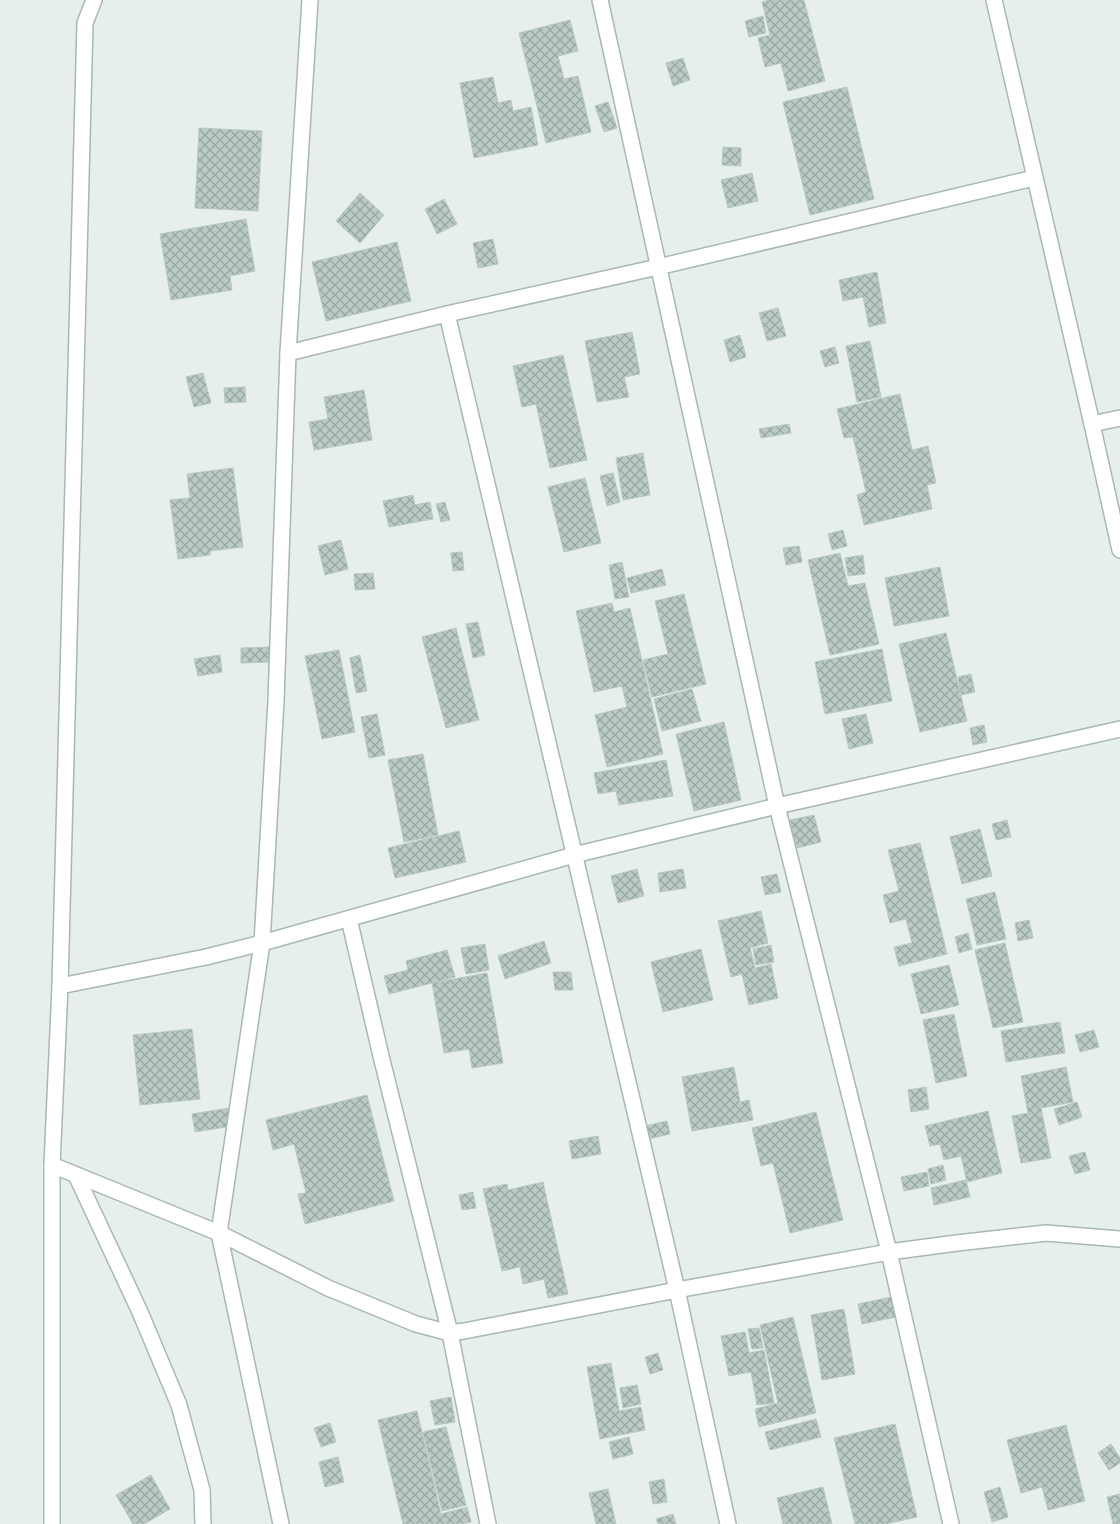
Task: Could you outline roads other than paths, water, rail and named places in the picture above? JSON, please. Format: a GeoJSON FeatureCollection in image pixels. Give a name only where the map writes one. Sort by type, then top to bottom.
{"type":"FeatureCollection","features":[{"type":"Feature","properties":{"kind":"street"},"geometry":{"type":"LineString","coordinates":[[52,1524],[52,1165],[60,986],[86,23],[94,0]]}},
{"type":"Feature","properties":{"kind":"street"},"geometry":{"type":"LineString","coordinates":[[281,1524],[219,1233],[262,943],[276,701],[288,353],[310,0]]}},
{"type":"Feature","properties":{"kind":"street"},"geometry":{"type":"LineString","coordinates":[[600,0],[777,806],[889,1252],[951,1524]]}},
{"type":"Feature","properties":{"kind":"street"},"geometry":{"type":"LineString","coordinates":[[994,0],[1120,550]]}},
{"type":"Feature","properties":{"kind":"street"},"geometry":{"type":"LineString","coordinates":[[288,353],[447,314],[658,267],[1034,178]]}},
{"type":"Feature","properties":{"kind":"street"},"geometry":{"type":"LineString","coordinates":[[447,314],[677,1290],[728,1524]]}},
{"type":"Feature","properties":{"kind":"street"},"geometry":{"type":"LineString","coordinates":[[1092,424],[1120,418]]}},
{"type":"Feature","properties":{"kind":"street"},"geometry":{"type":"LineString","coordinates":[[60,986],[206,957],[262,943],[574,855],[777,806],[1120,730]]}},
{"type":"Feature","properties":{"kind":"street"},"geometry":{"type":"LineString","coordinates":[[349,919],[450,1332],[488,1524]]}},
{"type":"Feature","properties":{"kind":"street"},"geometry":{"type":"LineString","coordinates":[[52,1165],[219,1233],[328,1288],[416,1324],[450,1332],[472,1330],[677,1290],[889,1252],[957,1242],[1046,1233],[1120,1239]]}},
{"type":"Feature","properties":{"kind":"street"},"geometry":{"type":"LineString","coordinates":[[76,1176],[140,1312],[178,1405],[202,1490],[203,1524]]}}]}
